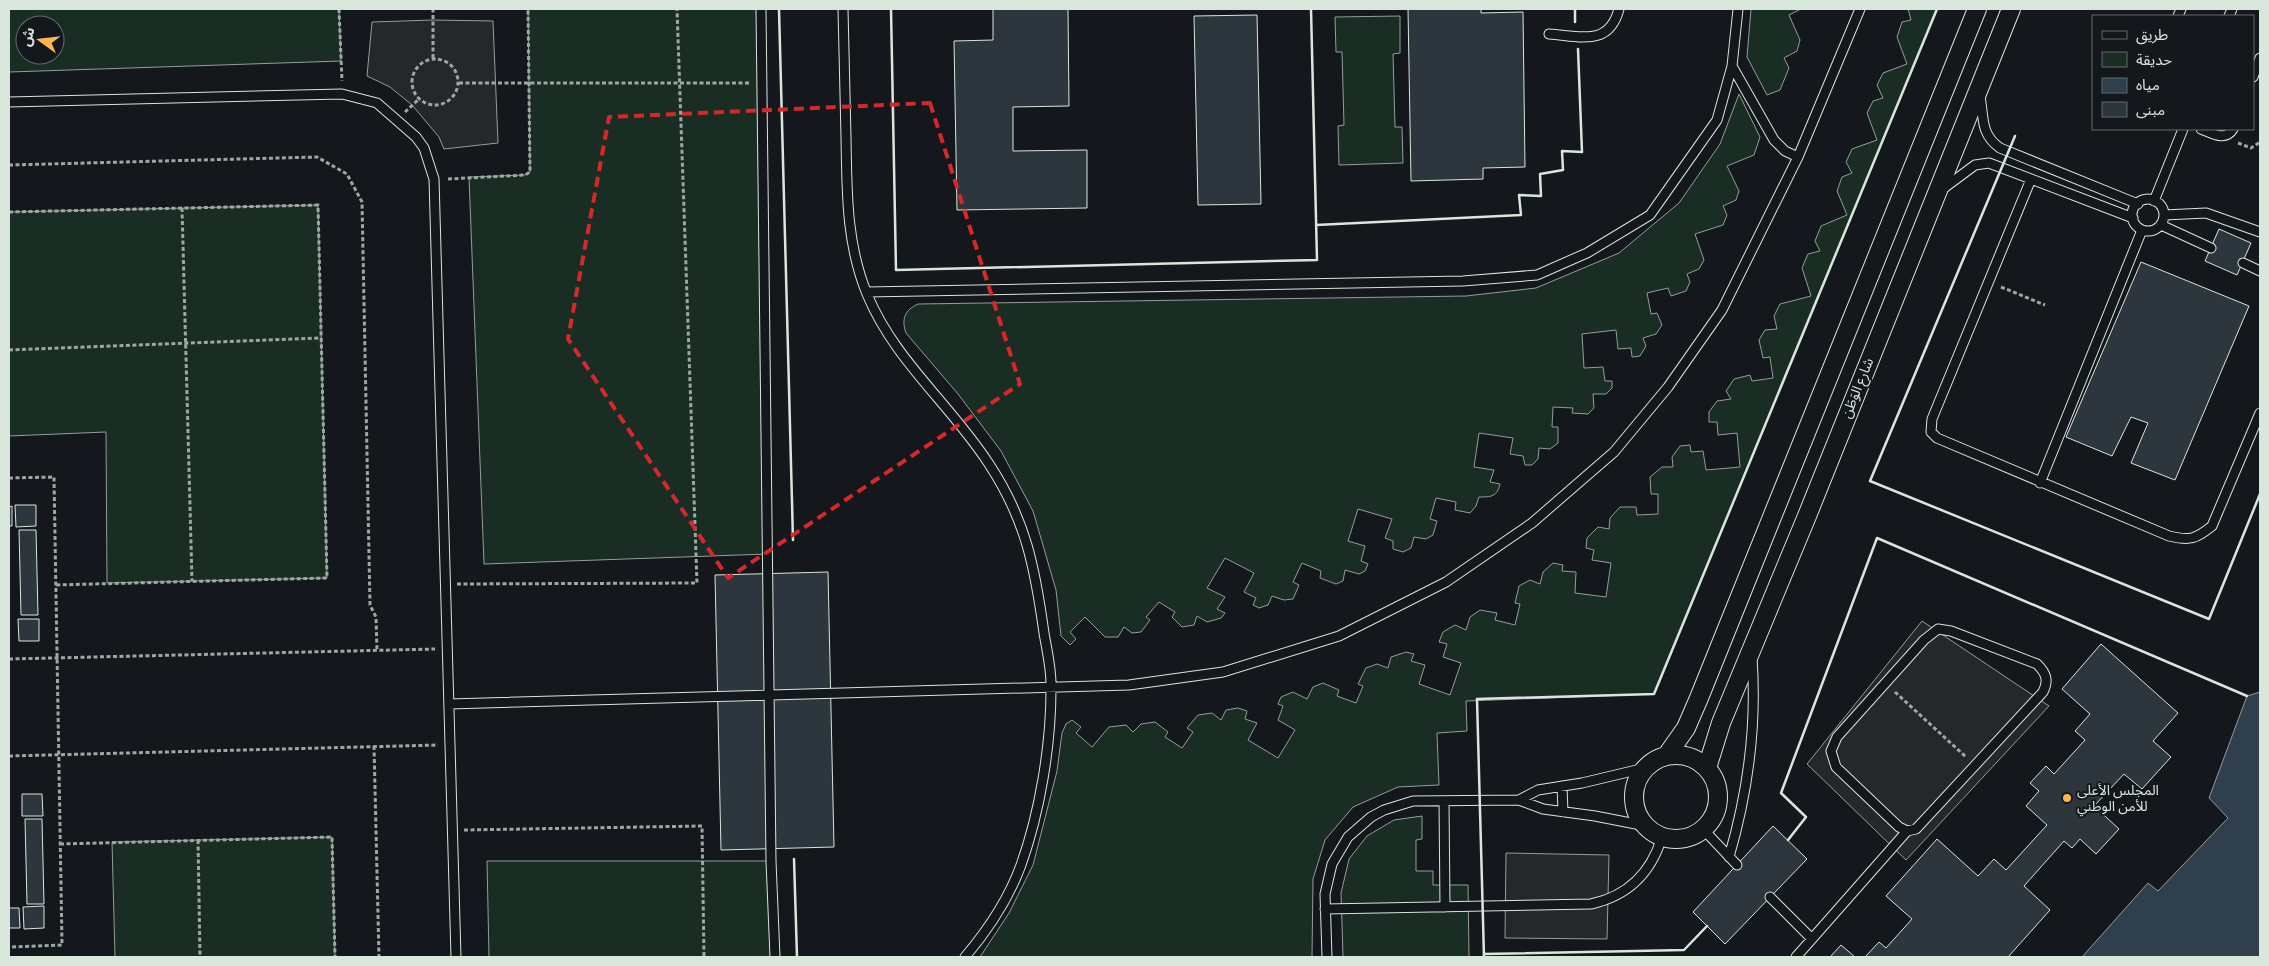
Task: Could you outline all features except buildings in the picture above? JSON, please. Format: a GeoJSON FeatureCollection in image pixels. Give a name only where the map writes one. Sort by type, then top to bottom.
{"type":"FeatureCollection","features":[{"type":"Feature","properties":{"kind":"street"},"geometry":{"type":"LineString","coordinates":[[1668,755],[1686,728],[1699,698],[1977,9]]}},
{"type":"Feature","properties":{"kind":"street","name":"شارع الوَطَن"},"geometry":{"type":"LineString","coordinates":[[1707,768],[1715,737],[1751,646],[1807,516],[2010,9]]}},
{"type":"Feature","properties":{"kind":"street"},"geometry":{"type":"LineString","coordinates":[[1668,755],[1685,755],[1707,768],[1716,782],[1718,799],[1713,816],[1703,829],[1696,834],[1679,839],[1662,836],[1646,826],[1636,811],[1634,792],[1640,775],[1645,768],[1652,762],[1668,755]]}},
{"type":"Feature","properties":{"kind":"lane"},"geometry":{"type":"LineString","coordinates":[[761,9],[771,861],[775,957]]}},
{"type":"Feature","properties":{"kind":"lane"},"geometry":{"type":"LineString","coordinates":[[843,9],[847,209],[854,252],[866,292],[899,352],[978,448],[1003,487],[1016,512],[1036,575],[1052,686],[1048,740],[1036,811],[1020,866],[987,931],[965,957]]}},
{"type":"Feature","properties":{"kind":"lane"},"geometry":{"type":"LineString","coordinates":[[1549,34],[1594,37],[1604,33],[1616,21],[1619,9]]}},
{"type":"Feature","properties":{"kind":"lane"},"geometry":{"type":"LineString","coordinates":[[866,292],[1463,281],[1537,275],[1587,253],[1650,215],[1679,176],[1716,120],[1732,66],[1738,9]]}},
{"type":"Feature","properties":{"kind":"lane"},"geometry":{"type":"LineString","coordinates":[[450,704],[1129,685],[1223,672],[1339,636],[1446,582],[1532,523],[1614,452],[1668,388],[1722,310],[1798,157],[1860,9]]}},
{"type":"Feature","properties":{"kind":"lane"},"geometry":{"type":"LineString","coordinates":[[2254,74],[2260,58]]}},
{"type":"Feature","properties":{"kind":"lane"},"geometry":{"type":"LineString","coordinates":[[1732,66],[1774,140],[1785,151],[1798,157]]}},
{"type":"Feature","properties":{"kind":"lane"},"geometry":{"type":"LineString","coordinates":[[1978,89],[1984,131],[1991,141],[2000,148],[2138,204]]}},
{"type":"Feature","properties":{"kind":"lane"},"geometry":{"type":"LineString","coordinates":[[9,102],[342,94],[377,103],[416,136],[424,148],[434,179],[456,957]]}},
{"type":"Feature","properties":{"kind":"lane"},"geometry":{"type":"LineString","coordinates":[[2154,201],[2183,130]]}},
{"type":"Feature","properties":{"kind":"lane"},"geometry":{"type":"LineString","coordinates":[[2205,130],[2222,136],[2227,135],[2232,130]]}},
{"type":"Feature","properties":{"kind":"lane"},"geometry":{"type":"LineString","coordinates":[[1936,193],[1951,185],[1969,169],[1982,163],[1995,165],[2133,218]]}},
{"type":"Feature","properties":{"kind":"lane"},"geometry":{"type":"LineString","coordinates":[[2031,179],[1930,426],[1937,438],[2168,536],[2182,539],[2198,538],[2212,526],[2260,413]]}},
{"type":"Feature","properties":{"kind":"lane"},"geometry":{"type":"LineString","coordinates":[[2145,200],[2154,201],[2161,206],[2164,215],[2161,225],[2152,231],[2142,230],[2134,223],[2133,213],[2138,204],[2145,200]]}},
{"type":"Feature","properties":{"kind":"lane"},"geometry":{"type":"LineString","coordinates":[[2164,215],[2206,213],[2260,232]]}},
{"type":"Feature","properties":{"kind":"lane"},"geometry":{"type":"LineString","coordinates":[[2161,225],[2211,248]]}},
{"type":"Feature","properties":{"kind":"lane"},"geometry":{"type":"LineString","coordinates":[[2040,483],[2142,230]]}},
{"type":"Feature","properties":{"kind":"lane"},"geometry":{"type":"LineString","coordinates":[[2243,262],[2260,271]]}},
{"type":"Feature","properties":{"kind":"lane"},"geometry":{"type":"LineString","coordinates":[[1796,957],[1907,831],[1916,828],[2043,692],[2047,684],[2046,676],[2037,664],[1951,631],[1938,629],[1924,640],[1837,737],[1831,752],[1832,760],[1836,767],[1899,827],[1907,831]]}},
{"type":"Feature","properties":{"kind":"lane"},"geometry":{"type":"LineString","coordinates":[[1729,858],[1739,823],[1751,753],[1754,717],[1751,646]]}},
{"type":"Feature","properties":{"kind":"lane"},"geometry":{"type":"LineString","coordinates":[[1519,800],[1538,790],[1645,768]]}},
{"type":"Feature","properties":{"kind":"lane"},"geometry":{"type":"LineString","coordinates":[[1562,786],[1563,812]]}},
{"type":"Feature","properties":{"kind":"lane"},"geometry":{"type":"LineString","coordinates":[[1327,957],[1326,886],[1332,864],[1348,837],[1358,826],[1371,817],[1398,804],[1413,801],[1519,800],[1535,807],[1646,826]]}},
{"type":"Feature","properties":{"kind":"lane"},"geometry":{"type":"LineString","coordinates":[[1444,801],[1445,907]]}},
{"type":"Feature","properties":{"kind":"lane"},"geometry":{"type":"LineString","coordinates":[[1703,829],[1737,865]]}},
{"type":"Feature","properties":{"kind":"lane"},"geometry":{"type":"LineString","coordinates":[[1325,909],[1576,905],[1605,901],[1619,895],[1642,876],[1658,851],[1662,836]]}},
{"type":"Feature","properties":{"kind":"lane"},"geometry":{"type":"LineString","coordinates":[[1770,898],[1812,939]]}},
{"type":"Feature","properties":{"kind":"path"},"geometry":{"type":"LineString","coordinates":[[339,9],[342,94]]}},
{"type":"Feature","properties":{"kind":"path"},"geometry":{"type":"LineString","coordinates":[[433,9],[433,58]]}},
{"type":"Feature","properties":{"kind":"path"},"geometry":{"type":"LineString","coordinates":[[434,179],[525,175],[530,172],[528,9]]}},
{"type":"Feature","properties":{"kind":"path"},"geometry":{"type":"LineString","coordinates":[[446,584],[697,583],[677,9]]}},
{"type":"Feature","properties":{"kind":"path"},"geometry":{"type":"LineString","coordinates":[[433,58],[439,58],[451,64],[458,76],[458,83],[454,95],[444,103],[431,105],[419,99],[412,87],[413,74],[420,63],[433,58]]}},
{"type":"Feature","properties":{"kind":"path"},"geometry":{"type":"LineString","coordinates":[[458,83],[763,83]]}},
{"type":"Feature","properties":{"kind":"path"},"geometry":{"type":"LineString","coordinates":[[397,119],[419,99]]}},
{"type":"Feature","properties":{"kind":"path"},"geometry":{"type":"LineString","coordinates":[[9,165],[317,157],[348,174],[362,202],[370,605],[376,617],[377,650]]}},
{"type":"Feature","properties":{"kind":"path"},"geometry":{"type":"LineString","coordinates":[[9,212],[318,205],[327,578],[55,585]]}},
{"type":"Feature","properties":{"kind":"path"},"geometry":{"type":"LineString","coordinates":[[182,208],[192,581]]}},
{"type":"Feature","properties":{"kind":"path"},"geometry":{"type":"LineString","coordinates":[[1989,282],[2045,305]]}},
{"type":"Feature","properties":{"kind":"path"},"geometry":{"type":"LineString","coordinates":[[9,350],[321,338]]}},
{"type":"Feature","properties":{"kind":"path"},"geometry":{"type":"LineString","coordinates":[[9,478],[54,477],[62,945],[9,946]]}},
{"type":"Feature","properties":{"kind":"path"},"geometry":{"type":"LineString","coordinates":[[9,659],[446,648]]}},
{"type":"Feature","properties":{"kind":"path"},"geometry":{"type":"LineString","coordinates":[[1886,683],[1975,766]]}},
{"type":"Feature","properties":{"kind":"path"},"geometry":{"type":"LineString","coordinates":[[9,756],[450,744]]}},
{"type":"Feature","properties":{"kind":"path"},"geometry":{"type":"LineString","coordinates":[[374,746],[379,957]]}},
{"type":"Feature","properties":{"kind":"path"},"geometry":{"type":"LineString","coordinates":[[453,830],[702,826],[704,957]]}},
{"type":"Feature","properties":{"kind":"path"},"geometry":{"type":"LineString","coordinates":[[60,844],[332,837],[335,957]]}},
{"type":"Feature","properties":{"kind":"path"},"geometry":{"type":"LineString","coordinates":[[198,840],[200,957]]}},
{"type":"Feature","properties":{"kind":"highlighted area"},"geometry":{"type":"Polygon","coordinates":[[[930,103],[1020,384],[728,578],[568,339],[609,117],[930,103]]]}},
{"type":"Feature","properties":{"kind":"green space"},"geometry":{"type":"Polygon","coordinates":[[[9,9],[339,9],[341,61],[9,72],[9,9]]]}},
{"type":"Feature","properties":{"kind":"green space"},"geometry":{"type":"Polygon","coordinates":[[[528,9],[761,9],[768,554],[484,564],[469,177],[525,175],[530,172],[528,9]]]}},
{"type":"Feature","properties":{"kind":"green space"},"geometry":{"type":"Polygon","coordinates":[[[1751,9],[1801,9],[1789,15],[1800,40],[1797,51],[1784,58],[1789,68],[1780,90],[1767,95],[1747,57],[1751,9]]]}},
{"type":"Feature","properties":{"kind":"green space"},"geometry":{"type":"Polygon","coordinates":[[[1908,9],[1937,9],[1654,694],[1466,701],[1467,731],[1437,733],[1439,785],[1398,787],[1353,807],[1325,840],[1313,879],[1312,957],[980,957],[1009,913],[1033,865],[1057,771],[1062,733],[1066,724],[1072,720],[1081,727],[1076,733],[1092,747],[1109,727],[1126,725],[1133,732],[1141,724],[1155,722],[1168,732],[1165,737],[1182,748],[1193,732],[1187,728],[1198,715],[1212,713],[1221,720],[1226,710],[1238,708],[1247,711],[1245,719],[1257,723],[1248,740],[1278,758],[1295,730],[1278,720],[1283,706],[1278,704],[1281,697],[1293,692],[1307,699],[1313,687],[1323,683],[1339,690],[1337,696],[1356,703],[1363,686],[1358,684],[1366,668],[1377,664],[1388,668],[1391,657],[1406,652],[1414,654],[1411,661],[1425,665],[1419,684],[1450,695],[1461,663],[1443,657],[1447,644],[1439,642],[1443,632],[1455,625],[1466,630],[1470,617],[1480,610],[1497,613],[1495,620],[1515,625],[1520,604],[1515,603],[1519,586],[1530,580],[1540,584],[1543,572],[1553,563],[1563,565],[1562,571],[1576,572],[1575,593],[1606,597],[1611,563],[1592,560],[1594,550],[1586,548],[1587,538],[1598,527],[1609,529],[1610,518],[1620,507],[1636,507],[1637,515],[1658,514],[1658,494],[1651,494],[1650,477],[1662,467],[1673,467],[1672,457],[1680,446],[1690,445],[1691,452],[1703,451],[1706,470],[1740,467],[1737,433],[1718,435],[1717,422],[1709,422],[1709,412],[1717,401],[1731,399],[1726,391],[1734,379],[1750,375],[1752,381],[1773,378],[1770,357],[1763,358],[1759,340],[1765,330],[1777,329],[1774,316],[1780,304],[1811,296],[1802,268],[1808,254],[1820,251],[1815,241],[1821,226],[1847,215],[1837,191],[1842,177],[1852,173],[1846,162],[1852,149],[1877,140],[1867,113],[1873,101],[1883,98],[1877,85],[1883,73],[1907,64],[1897,37],[1902,22],[1911,20],[1908,9]]]}},
{"type":"Feature","properties":{"kind":"green space"},"geometry":{"type":"Polygon","coordinates":[[[1400,16],[1400,53],[1393,54],[1395,127],[1402,127],[1403,163],[1339,165],[1338,126],[1344,125],[1342,52],[1336,52],[1335,17],[1400,16]]]}},
{"type":"Feature","properties":{"kind":"green space"},"geometry":{"type":"Polygon","coordinates":[[[1739,94],[1760,137],[1754,155],[1727,166],[1739,191],[1736,200],[1723,206],[1727,215],[1723,225],[1695,234],[1704,260],[1699,269],[1687,274],[1690,282],[1686,291],[1671,296],[1668,288],[1647,293],[1651,314],[1657,313],[1662,325],[1656,334],[1643,338],[1646,346],[1640,356],[1632,357],[1631,348],[1618,349],[1616,330],[1582,334],[1584,368],[1603,367],[1605,381],[1612,381],[1612,388],[1606,394],[1593,394],[1594,408],[1588,414],[1572,413],[1573,408],[1553,407],[1552,427],[1558,427],[1558,443],[1550,449],[1539,448],[1538,459],[1532,465],[1525,465],[1523,456],[1510,454],[1513,438],[1479,433],[1474,467],[1494,470],[1490,482],[1500,484],[1497,492],[1490,496],[1479,497],[1476,506],[1470,513],[1455,510],[1456,502],[1436,498],[1430,519],[1437,521],[1433,535],[1426,539],[1414,537],[1411,548],[1403,552],[1393,549],[1393,541],[1385,538],[1392,519],[1358,509],[1348,541],[1365,546],[1361,561],[1368,564],[1365,571],[1359,574],[1345,570],[1343,581],[1336,584],[1320,578],[1321,571],[1302,563],[1293,582],[1299,585],[1293,599],[1284,600],[1272,596],[1268,605],[1259,608],[1253,605],[1256,598],[1244,592],[1254,573],[1225,558],[1207,588],[1225,597],[1217,609],[1225,613],[1221,618],[1207,622],[1197,616],[1194,625],[1182,627],[1172,617],[1175,612],[1159,602],[1146,617],[1150,620],[1141,632],[1132,633],[1124,627],[1118,637],[1105,637],[1085,617],[1070,632],[1076,639],[1070,645],[1061,636],[1056,590],[1033,511],[1001,451],[958,394],[906,333],[904,319],[910,309],[918,304],[1466,296],[1536,288],[1619,253],[1679,203],[1720,144],[1739,94]]]}},
{"type":"Feature","properties":{"kind":"green space"},"geometry":{"type":"Polygon","coordinates":[[[318,205],[327,578],[107,583],[106,432],[9,436],[9,212],[318,205]]]}},
{"type":"Feature","properties":{"kind":"green space"},"geometry":{"type":"Polygon","coordinates":[[[1422,816],[1422,839],[1416,840],[1416,871],[1433,871],[1433,885],[1468,885],[1469,957],[1343,957],[1341,893],[1349,859],[1367,836],[1394,820],[1422,816]]]}},
{"type":"Feature","properties":{"kind":"green space"},"geometry":{"type":"Polygon","coordinates":[[[332,837],[335,957],[115,957],[112,842],[332,837]]]}},
{"type":"Feature","properties":{"kind":"green space"},"geometry":{"type":"Polygon","coordinates":[[[487,861],[771,861],[774,957],[489,957],[487,861]]]}},
{"type":"Feature","properties":{"kind":"shaded area"},"geometry":{"type":"Polygon","coordinates":[[[493,21],[498,143],[444,149],[439,137],[412,105],[390,87],[367,76],[372,22],[493,21]]]}},
{"type":"Feature","properties":{"kind":"shaded area"},"geometry":{"type":"Polygon","coordinates":[[[1922,621],[2049,706],[1906,860],[1807,764],[1922,621]]]}},
{"type":"Feature","properties":{"kind":"shaded area"},"geometry":{"type":"Polygon","coordinates":[[[1506,853],[1609,855],[1607,939],[1505,938],[1506,853]]]}},
{"type":"Feature","properties":{"kind":"water"},"geometry":{"type":"Polygon","coordinates":[[[2260,692],[2260,957],[2082,957],[2148,883],[2158,891],[2228,818],[2209,798],[2247,696],[2260,692]]]}},
{"type":"Feature","properties":{"kind":"wall"},"geometry":{"type":"LineString","coordinates":[[779,9],[793,540]]}},
{"type":"Feature","properties":{"kind":"wall"},"geometry":{"type":"LineString","coordinates":[[891,9],[896,270],[1317,260],[1311,9]]}},
{"type":"Feature","properties":{"kind":"wall"},"geometry":{"type":"LineString","coordinates":[[1575,9],[1575,22]]}},
{"type":"Feature","properties":{"kind":"wall"},"geometry":{"type":"LineString","coordinates":[[1484,957],[1477,699],[1654,694],[1937,9]]}},
{"type":"Feature","properties":{"kind":"wall"},"geometry":{"type":"LineString","coordinates":[[1316,225],[1521,215],[1519,195],[1541,196],[1540,174],[1563,170],[1562,151],[1582,152],[1578,49]]}},
{"type":"Feature","properties":{"kind":"wall"},"geometry":{"type":"LineString","coordinates":[[2015,136],[1870,481],[2209,619],[2260,494]]}},
{"type":"Feature","properties":{"kind":"wall"},"geometry":{"type":"LineString","coordinates":[[1788,840],[1806,817],[1781,793],[1877,538],[2247,696]]}},
{"type":"Feature","properties":{"kind":"wall"},"geometry":{"type":"LineString","coordinates":[[794,859],[797,957]]}},
{"type":"Feature","properties":{"kind":"wall"},"geometry":{"type":"LineString","coordinates":[[1484,954],[1684,950],[1707,926]]}},
{"type":"Feature","properties":{"kind":"place","name":"المجلس الأعلى للأمن الوطني"},"geometry":{"type":"Point","coordinates":[2067,798]}}]}
